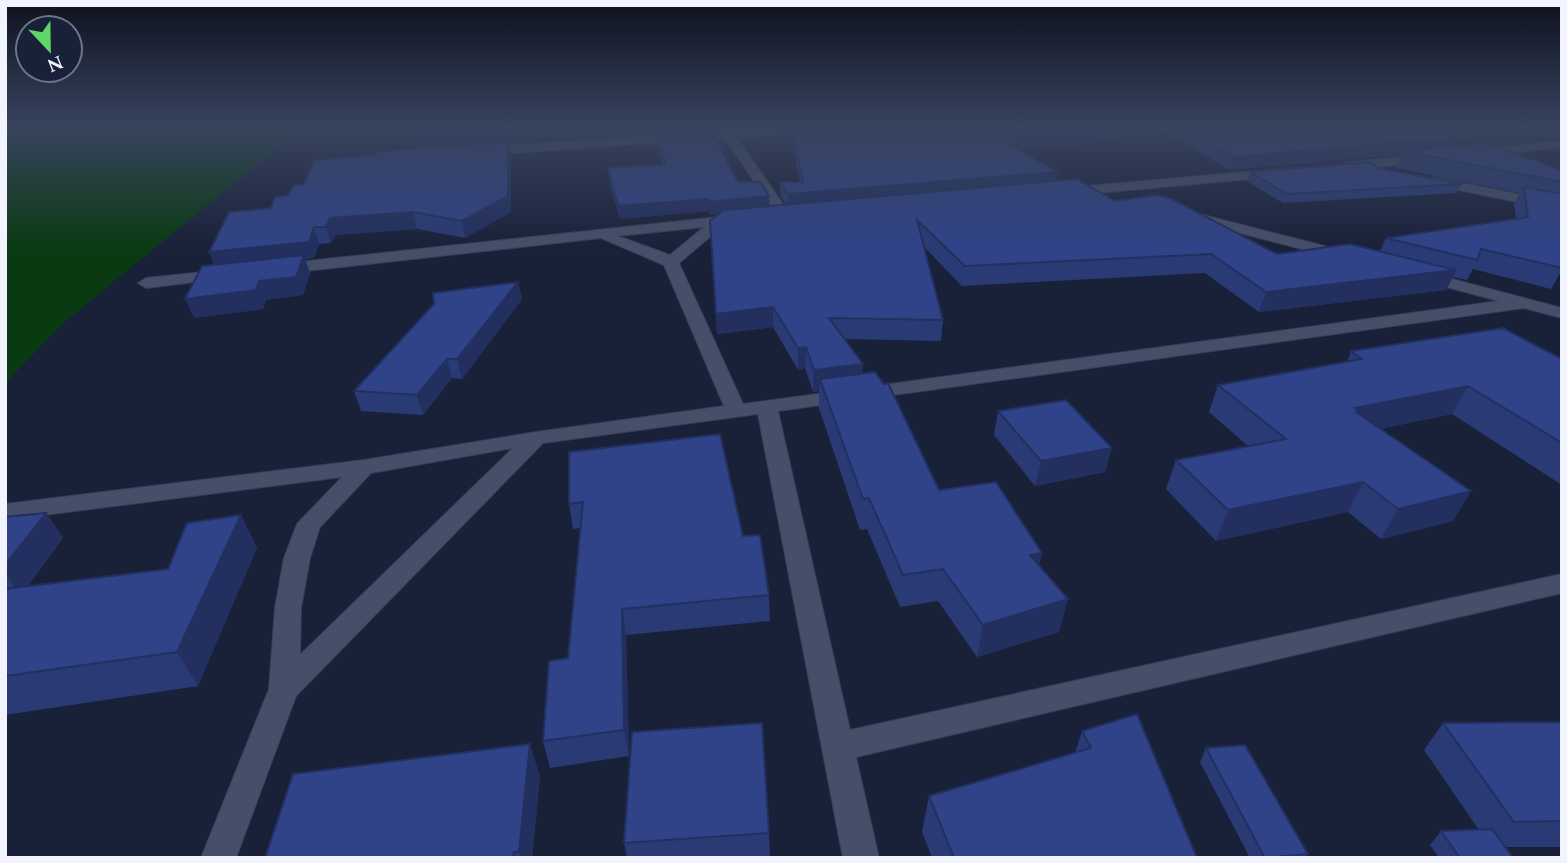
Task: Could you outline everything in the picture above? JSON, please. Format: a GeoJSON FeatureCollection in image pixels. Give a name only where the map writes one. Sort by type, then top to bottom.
{"type":"FeatureCollection","features":[{"type":"Feature","properties":{"kind":"street"},"geometry":{"type":"LineString","coordinates":[[752,168],[784,214]]}},
{"type":"Feature","properties":{"kind":"street"},"geometry":{"type":"LineString","coordinates":[[1366,168],[1562,207]]}},
{"type":"Feature","properties":{"kind":"street"},"geometry":{"type":"LineString","coordinates":[[1053,193],[1300,171]]}},
{"type":"Feature","properties":{"kind":"street"},"geometry":{"type":"LineString","coordinates":[[1093,190],[1133,200]]}},
{"type":"Feature","properties":{"kind":"street"},"geometry":{"type":"LineString","coordinates":[[1174,211],[1362,260]]}},
{"type":"Feature","properties":{"kind":"street"},"geometry":{"type":"LineString","coordinates":[[258,271],[746,218]]}},
{"type":"Feature","properties":{"kind":"street"},"geometry":{"type":"LineString","coordinates":[[671,262],[720,221]]}},
{"type":"Feature","properties":{"kind":"street"},"geometry":{"type":"LineString","coordinates":[[591,235],[644,248],[671,262],[736,410]]}},
{"type":"Feature","properties":{"kind":"street"},"geometry":{"type":"LineString","coordinates":[[1403,271],[1562,313]]}},
{"type":"Feature","properties":{"kind":"street"},"geometry":{"type":"LineString","coordinates":[[146,283],[230,274]]}},
{"type":"Feature","properties":{"kind":"street"},"geometry":{"type":"LineString","coordinates":[[5,512],[364,467],[536,438],[1524,303]]}},
{"type":"Feature","properties":{"kind":"street"},"geometry":{"type":"LineString","coordinates":[[767,406],[861,858]]}},
{"type":"Feature","properties":{"kind":"street"},"geometry":{"type":"LineString","coordinates":[[284,689],[536,438]]}},
{"type":"Feature","properties":{"kind":"street"},"geometry":{"type":"LineString","coordinates":[[218,858],[284,689],[288,607],[301,547],[309,524],[364,467]]}},
{"type":"Feature","properties":{"kind":"street"},"geometry":{"type":"LineString","coordinates":[[838,747],[1562,583]]}},
{"type":"Feature","properties":{"kind":"green space"},"geometry":{"type":"Polygon","coordinates":[[[5,168],[252,168],[67,320],[5,383],[5,168]]]}},
{"type":"Feature","properties":{"kind":"building"},"geometry":{"type":"Polygon","coordinates":[[[311,168],[508,168],[508,196],[462,221],[413,212],[330,218],[326,227],[314,227],[309,242],[209,252],[229,212],[271,208],[275,197],[288,195],[294,185],[304,184],[311,168]]]}},
{"type":"Feature","properties":{"kind":"building"},"geometry":{"type":"Polygon","coordinates":[[[608,168],[731,168],[738,182],[760,182],[769,196],[709,202],[708,199],[618,206],[608,168]]]}},
{"type":"Feature","properties":{"kind":"building"},"geometry":{"type":"Polygon","coordinates":[[[800,168],[1051,168],[1057,172],[788,194],[780,182],[803,182],[800,168]]]}},
{"type":"Feature","properties":{"kind":"building"},"geometry":{"type":"Polygon","coordinates":[[[1295,168],[1379,168],[1462,184],[1287,194],[1250,172],[1295,168]]]}},
{"type":"Feature","properties":{"kind":"building"},"geometry":{"type":"Polygon","coordinates":[[[1492,168],[1557,168],[1562,170],[1562,182],[1492,168]]]}},
{"type":"Feature","properties":{"kind":"building"},"geometry":{"type":"Polygon","coordinates":[[[1077,179],[1115,201],[1156,195],[1172,199],[1277,254],[1350,244],[1456,270],[1266,292],[1211,254],[965,266],[917,220],[943,320],[829,318],[863,364],[814,370],[806,347],[798,348],[773,307],[716,314],[710,221],[724,210],[1077,179]]]}},
{"type":"Feature","properties":{"kind":"building"},"geometry":{"type":"Polygon","coordinates":[[[1524,187],[1562,194],[1562,268],[1481,249],[1477,260],[1386,238],[1528,217],[1524,187]]]}},
{"type":"Feature","properties":{"kind":"building"},"geometry":{"type":"Polygon","coordinates":[[[304,255],[296,277],[259,281],[256,290],[185,299],[202,266],[304,255]]]}},
{"type":"Feature","properties":{"kind":"building"},"geometry":{"type":"Polygon","coordinates":[[[518,282],[457,359],[447,359],[417,395],[354,391],[434,304],[433,293],[518,282]]]}},
{"type":"Feature","properties":{"kind":"building"},"geometry":{"type":"Polygon","coordinates":[[[1503,328],[1562,359],[1562,443],[1468,386],[1355,408],[1359,411],[1356,412],[1471,491],[1398,509],[1363,482],[1228,510],[1176,460],[1286,439],[1218,385],[1362,359],[1351,351],[1503,328]]]}},
{"type":"Feature","properties":{"kind":"building"},"geometry":{"type":"Polygon","coordinates":[[[875,372],[884,384],[888,383],[939,490],[996,482],[1042,553],[1030,555],[1068,599],[983,625],[943,569],[903,575],[869,498],[863,499],[820,379],[875,372]]]}},
{"type":"Feature","properties":{"kind":"building"},"geometry":{"type":"Polygon","coordinates":[[[1066,400],[1112,448],[1041,461],[998,411],[1066,400]]]}},
{"type":"Feature","properties":{"kind":"building"},"geometry":{"type":"Polygon","coordinates":[[[720,434],[743,536],[760,535],[769,595],[622,609],[624,730],[543,741],[549,661],[568,658],[583,502],[569,504],[569,452],[720,434]]]}},
{"type":"Feature","properties":{"kind":"building"},"geometry":{"type":"Polygon","coordinates":[[[46,513],[5,565],[5,517],[46,513]]]}},
{"type":"Feature","properties":{"kind":"building"},"geometry":{"type":"Polygon","coordinates":[[[241,515],[177,652],[5,676],[5,589],[168,569],[187,523],[241,515]]]}},
{"type":"Feature","properties":{"kind":"building"},"geometry":{"type":"Polygon","coordinates":[[[1137,714],[1197,858],[954,858],[929,796],[1091,748],[1082,731],[1137,714]]]}},
{"type":"Feature","properties":{"kind":"building"},"geometry":{"type":"Polygon","coordinates":[[[1562,722],[1562,821],[1514,822],[1443,723],[1562,722]]]}},
{"type":"Feature","properties":{"kind":"building"},"geometry":{"type":"Polygon","coordinates":[[[762,723],[769,833],[624,843],[632,732],[762,723]]]}},
{"type":"Feature","properties":{"kind":"building"},"geometry":{"type":"Polygon","coordinates":[[[530,744],[519,851],[514,852],[513,858],[265,858],[293,774],[530,744]]]}},
{"type":"Feature","properties":{"kind":"building"},"geometry":{"type":"Polygon","coordinates":[[[1245,745],[1308,854],[1265,858],[1206,748],[1245,745]]]}},
{"type":"Feature","properties":{"kind":"building"},"geometry":{"type":"Polygon","coordinates":[[[1492,829],[1513,858],[1460,858],[1441,831],[1492,829]]]}}]}
